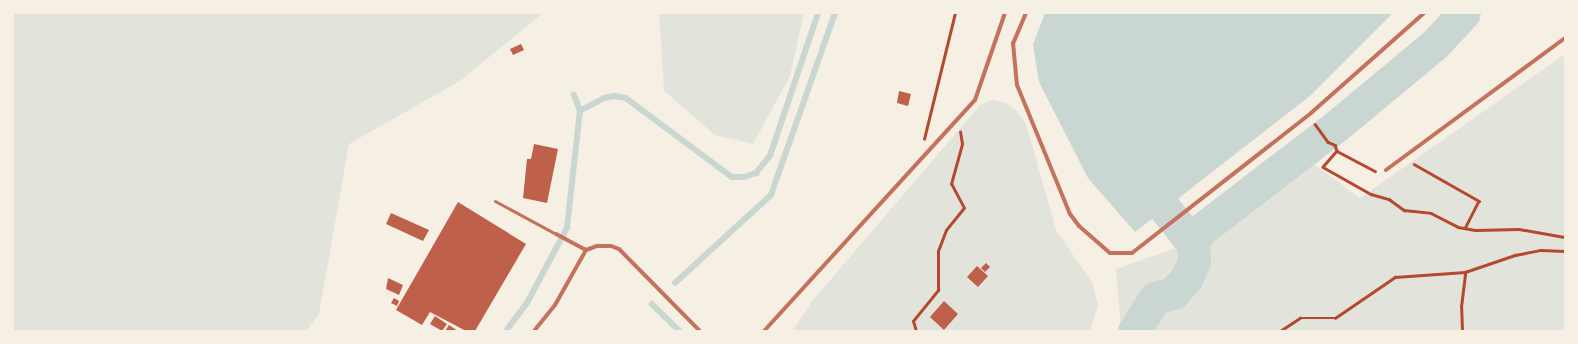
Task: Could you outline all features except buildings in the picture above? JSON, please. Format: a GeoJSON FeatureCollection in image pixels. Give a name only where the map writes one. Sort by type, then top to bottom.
{"type":"FeatureCollection","features":[{"type":"Feature","properties":{"kind":"street"},"geometry":{"type":"LineString","coordinates":[[764,331],[975,100],[1006,13]]}},
{"type":"Feature","properties":{"kind":"street"},"geometry":{"type":"LineString","coordinates":[[1026,13],[1013,43],[1017,85],[1070,214],[1079,226],[1110,253],[1132,253],[1312,114],[1424,13]]}},
{"type":"Feature","properties":{"kind":"street"},"geometry":{"type":"LineString","coordinates":[[1386,170],[1565,38]]}},
{"type":"Feature","properties":{"kind":"street"},"geometry":{"type":"LineString","coordinates":[[556,234],[586,250]]}},
{"type":"Feature","properties":{"kind":"street"},"geometry":{"type":"LineString","coordinates":[[534,331],[555,305],[586,250],[597,246],[611,246],[619,249],[700,331]]}},
{"type":"Feature","properties":{"kind":"lane"},"geometry":{"type":"LineString","coordinates":[[495,201],[556,234]]}},
{"type":"Feature","properties":{"kind":"path"},"geometry":{"type":"LineString","coordinates":[[918,162],[955,13]]}},
{"type":"Feature","properties":{"kind":"path"},"geometry":{"type":"LineString","coordinates":[[916,331],[913,321],[938,290],[938,251],[946,230],[964,208],[952,184],[962,144],[962,134],[953,125]]}},
{"type":"Feature","properties":{"kind":"path"},"geometry":{"type":"LineString","coordinates":[[1315,125],[1328,142],[1335,146],[1337,151],[1380,174],[1386,170]]}},
{"type":"Feature","properties":{"kind":"path"},"geometry":{"type":"LineString","coordinates":[[1337,151],[1324,163],[1323,166],[1332,173],[1371,194],[1389,199],[1404,210],[1431,213],[1465,228],[1519,229],[1565,238]]}},
{"type":"Feature","properties":{"kind":"path"},"geometry":{"type":"LineString","coordinates":[[1404,158],[1479,201],[1465,228]]}},
{"type":"Feature","properties":{"kind":"path"},"geometry":{"type":"LineString","coordinates":[[1280,331],[1300,318],[1335,318],[1395,277],[1465,272],[1521,253],[1540,250],[1565,251]]}},
{"type":"Feature","properties":{"kind":"path"},"geometry":{"type":"LineString","coordinates":[[1462,331],[1461,307],[1465,272]]}},
{"type":"Feature","properties":{"kind":"shaded area"},"geometry":{"type":"Polygon","coordinates":[[[13,13],[543,13],[460,81],[349,144],[319,314],[306,331],[13,331],[13,13]]]}},
{"type":"Feature","properties":{"kind":"shaded area"},"geometry":{"type":"Polygon","coordinates":[[[659,13],[804,13],[790,76],[753,144],[715,135],[664,91],[659,13]]]}},
{"type":"Feature","properties":{"kind":"shaded area"},"geometry":{"type":"Polygon","coordinates":[[[1045,13],[1393,13],[1310,96],[1135,232],[1088,178],[1039,82],[1033,45],[1045,13]]]}},
{"type":"Feature","properties":{"kind":"shaded area"},"geometry":{"type":"Polygon","coordinates":[[[1565,54],[1565,331],[1121,331],[1116,269],[1202,239],[1307,159],[1360,198],[1565,54]]]}},
{"type":"Feature","properties":{"kind":"shaded area"},"geometry":{"type":"Polygon","coordinates":[[[993,100],[1006,103],[1016,110],[1026,124],[1056,230],[1093,284],[1098,306],[1090,331],[792,331],[813,300],[980,105],[993,100]]]}},
{"type":"Feature","properties":{"kind":"waterway"},"geometry":{"type":"LineString","coordinates":[[580,111],[604,98],[614,96],[626,98],[732,177],[744,177],[756,173],[770,156],[818,13]]}},
{"type":"Feature","properties":{"kind":"waterway"},"geometry":{"type":"LineString","coordinates":[[675,283],[771,195],[835,13]]}},
{"type":"Feature","properties":{"kind":"waterway"},"geometry":{"type":"LineString","coordinates":[[1134,331],[1155,298],[1173,293],[1186,279],[1194,261],[1193,239],[1202,229],[1335,127],[1435,44],[1464,13]]}},
{"type":"Feature","properties":{"kind":"waterway"},"geometry":{"type":"LineString","coordinates":[[506,331],[527,303],[567,228],[580,111],[574,95]]}},
{"type":"Feature","properties":{"kind":"waterway"},"geometry":{"type":"LineString","coordinates":[[1158,200],[1187,236],[1193,239]]}},
{"type":"Feature","properties":{"kind":"waterway"},"geometry":{"type":"LineString","coordinates":[[652,304],[680,331]]}}]}
